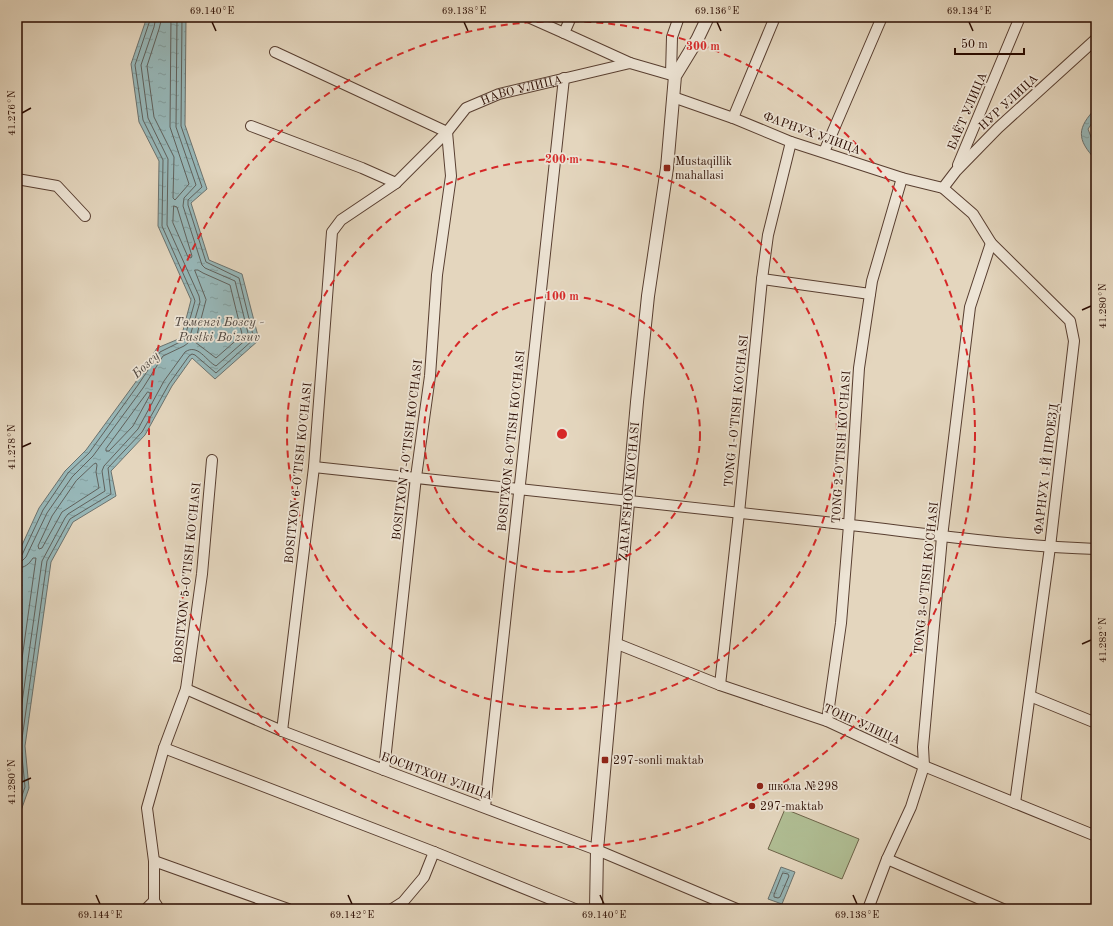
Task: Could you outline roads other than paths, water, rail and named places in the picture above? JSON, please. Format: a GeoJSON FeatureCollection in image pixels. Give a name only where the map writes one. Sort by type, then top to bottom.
{"type":"FeatureCollection","features":[{"type":"Feature","properties":{"kind":"street"},"geometry":{"type":"LineString","coordinates":[[528,17],[630,63]]}},
{"type":"Feature","properties":{"kind":"street"},"geometry":{"type":"LineString","coordinates":[[564,33],[571,17]]}},
{"type":"Feature","properties":{"kind":"street"},"geometry":{"type":"LineString","coordinates":[[673,75],[672,37],[679,17]]}},
{"type":"Feature","properties":{"kind":"street"},"geometry":{"type":"LineString","coordinates":[[673,75],[697,40],[708,17]]}},
{"type":"Feature","properties":{"kind":"street"},"geometry":{"type":"LineString","coordinates":[[733,118],[775,17]]}},
{"type":"Feature","properties":{"kind":"street"},"geometry":{"type":"LineString","coordinates":[[824,152],[882,17]]}},
{"type":"Feature","properties":{"kind":"street","name":"БАЁТ УЛИЦА"},"geometry":{"type":"LineString","coordinates":[[956,170],[1020,17]]}},
{"type":"Feature","properties":{"kind":"street","name":"НУР УЛИЦА"},"geometry":{"type":"LineString","coordinates":[[943,188],[956,170],[998,128],[1096,39]]}},
{"type":"Feature","properties":{"kind":"street"},"geometry":{"type":"LineString","coordinates":[[275,52],[447,132]]}},
{"type":"Feature","properties":{"kind":"street","name":"НАВО УЛИЦА"},"geometry":{"type":"LineString","coordinates":[[341,220],[396,183],[447,132],[466,108],[499,94],[630,63],[673,75]]}},
{"type":"Feature","properties":{"kind":"street","name":"ZARAFSHON KO'CHASI"},"geometry":{"type":"LineString","coordinates":[[596,909],[597,850],[615,643],[648,296],[666,168],[673,97],[673,75]]}},
{"type":"Feature","properties":{"kind":"street","name":"BOSITXON 8-O'TISH KO'CHASI"},"geometry":{"type":"LineString","coordinates":[[485,807],[564,78]]}},
{"type":"Feature","properties":{"kind":"street","name":"ФАРНУХ УЛИЦА"},"geometry":{"type":"LineString","coordinates":[[673,97],[733,118],[791,142],[902,178],[943,188]]}},
{"type":"Feature","properties":{"kind":"street"},"geometry":{"type":"LineString","coordinates":[[251,126],[362,168],[396,183]]}},
{"type":"Feature","properties":{"kind":"street","name":"BOSITXON 7-O'TISH KO'CHASI"},"geometry":{"type":"LineString","coordinates":[[384,770],[416,478],[430,376],[437,275],[451,176],[447,132]]}},
{"type":"Feature","properties":{"kind":"street","name":"TONG 1-O'TISH KO'CHASI"},"geometry":{"type":"LineString","coordinates":[[720,685],[739,513],[762,279],[768,235],[791,142]]}},
{"type":"Feature","properties":{"kind":"street","name":"TONG 2-O'TISH KO'CHASI"},"geometry":{"type":"LineString","coordinates":[[827,721],[841,623],[859,368],[872,281],[902,178]]}},
{"type":"Feature","properties":{"kind":"street"},"geometry":{"type":"LineString","coordinates":[[17,179],[57,186],[85,216]]}},
{"type":"Feature","properties":{"kind":"street","name":"ФАРНУХ 1-Й ПРОЕЗД"},"geometry":{"type":"LineString","coordinates":[[943,188],[973,214],[991,243],[1070,321],[1074,340],[1050,548],[1015,802]]}},
{"type":"Feature","properties":{"kind":"street","name":"BOSITXON 6-O'TISH KO'CHASI"},"geometry":{"type":"LineString","coordinates":[[282,731],[314,467],[332,232],[341,220]]}},
{"type":"Feature","properties":{"kind":"street","name":"TONG 3-O'TISH KO'CHASI"},"geometry":{"type":"LineString","coordinates":[[868,909],[911,807],[924,766],[923,747],[942,536],[970,307],[991,243]]}},
{"type":"Feature","properties":{"kind":"street"},"geometry":{"type":"LineString","coordinates":[[762,279],[870,294]]}},
{"type":"Feature","properties":{"kind":"street","name":"BOSITXON 5-O'TISH KO'CHASI"},"geometry":{"type":"LineString","coordinates":[[186,689],[202,574],[212,460]]}},
{"type":"Feature","properties":{"kind":"street"},"geometry":{"type":"LineString","coordinates":[[314,467],[519,488],[629,502],[1050,548],[1096,549]]}},
{"type":"Feature","properties":{"kind":"street","name":"ТОНГ УЛИЦА"},"geometry":{"type":"LineString","coordinates":[[615,643],[720,685],[827,721],[924,766],[1096,836]]}},
{"type":"Feature","properties":{"kind":"street"},"geometry":{"type":"LineString","coordinates":[[146,909],[157,905],[154,861],[147,808],[164,748],[186,689]]}},
{"type":"Feature","properties":{"kind":"street","name":"БОСИТХОН УЛИЦА"},"geometry":{"type":"LineString","coordinates":[[186,689],[282,731],[597,850],[737,909]]}},
{"type":"Feature","properties":{"kind":"street"},"geometry":{"type":"LineString","coordinates":[[1030,696],[1096,723]]}},
{"type":"Feature","properties":{"kind":"street"},"geometry":{"type":"LineString","coordinates":[[164,748],[434,852],[575,909]]}},
{"type":"Feature","properties":{"kind":"street"},"geometry":{"type":"LineString","coordinates":[[392,909],[403,902],[424,877],[434,852]]}},
{"type":"Feature","properties":{"kind":"street"},"geometry":{"type":"LineString","coordinates":[[888,859],[1004,909]]}},
{"type":"Feature","properties":{"kind":"street"},"geometry":{"type":"LineString","coordinates":[[154,861],[288,909]]}},
{"type":"Feature","properties":{"kind":"water","name":"Төменгі Бозсу - Pastki Boʻzsuv"},"geometry":{"type":"Polygon","coordinates":[[[147,17],[186,17],[185,125],[207,189],[191,203],[209,260],[242,274],[259,340],[215,379],[192,358],[172,386],[145,435],[111,471],[116,496],[73,522],[51,562],[25,746],[29,788],[17,822],[17,556],[39,508],[65,471],[86,450],[135,383],[157,348],[181,338],[191,300],[158,226],[159,161],[139,122],[131,64],[147,17]]]}},
{"type":"Feature","properties":{"kind":"water"},"geometry":{"type":"Polygon","coordinates":[[[1096,108],[1096,117],[1088,129],[1096,150],[1096,160],[1089,153],[1082,140],[1081,134],[1085,122],[1096,108]]]}},
{"type":"Feature","properties":{"kind":"water"},"geometry":{"type":"Polygon","coordinates":[[[781,867],[795,872],[782,904],[768,899],[781,867]]]}},
{"type":"Feature","properties":{"kind":"place","name":"Mustaqillik mahallasi"},"geometry":{"type":"Point","coordinates":[667,168]}},
{"type":"Feature","properties":{"kind":"place","name":"297-sonli maktab"},"geometry":{"type":"Point","coordinates":[605,760]}},
{"type":"Feature","properties":{"kind":"place","name":"школа №298"},"geometry":{"type":"Point","coordinates":[760,786]}},
{"type":"Feature","properties":{"kind":"place","name":"297-maktab"},"geometry":{"type":"Point","coordinates":[752,806]}},
{"type":"Feature","properties":{"kind":"water label","name":"Бозсу"},"geometry":{"type":"Point","coordinates":[145,364]}}]}
